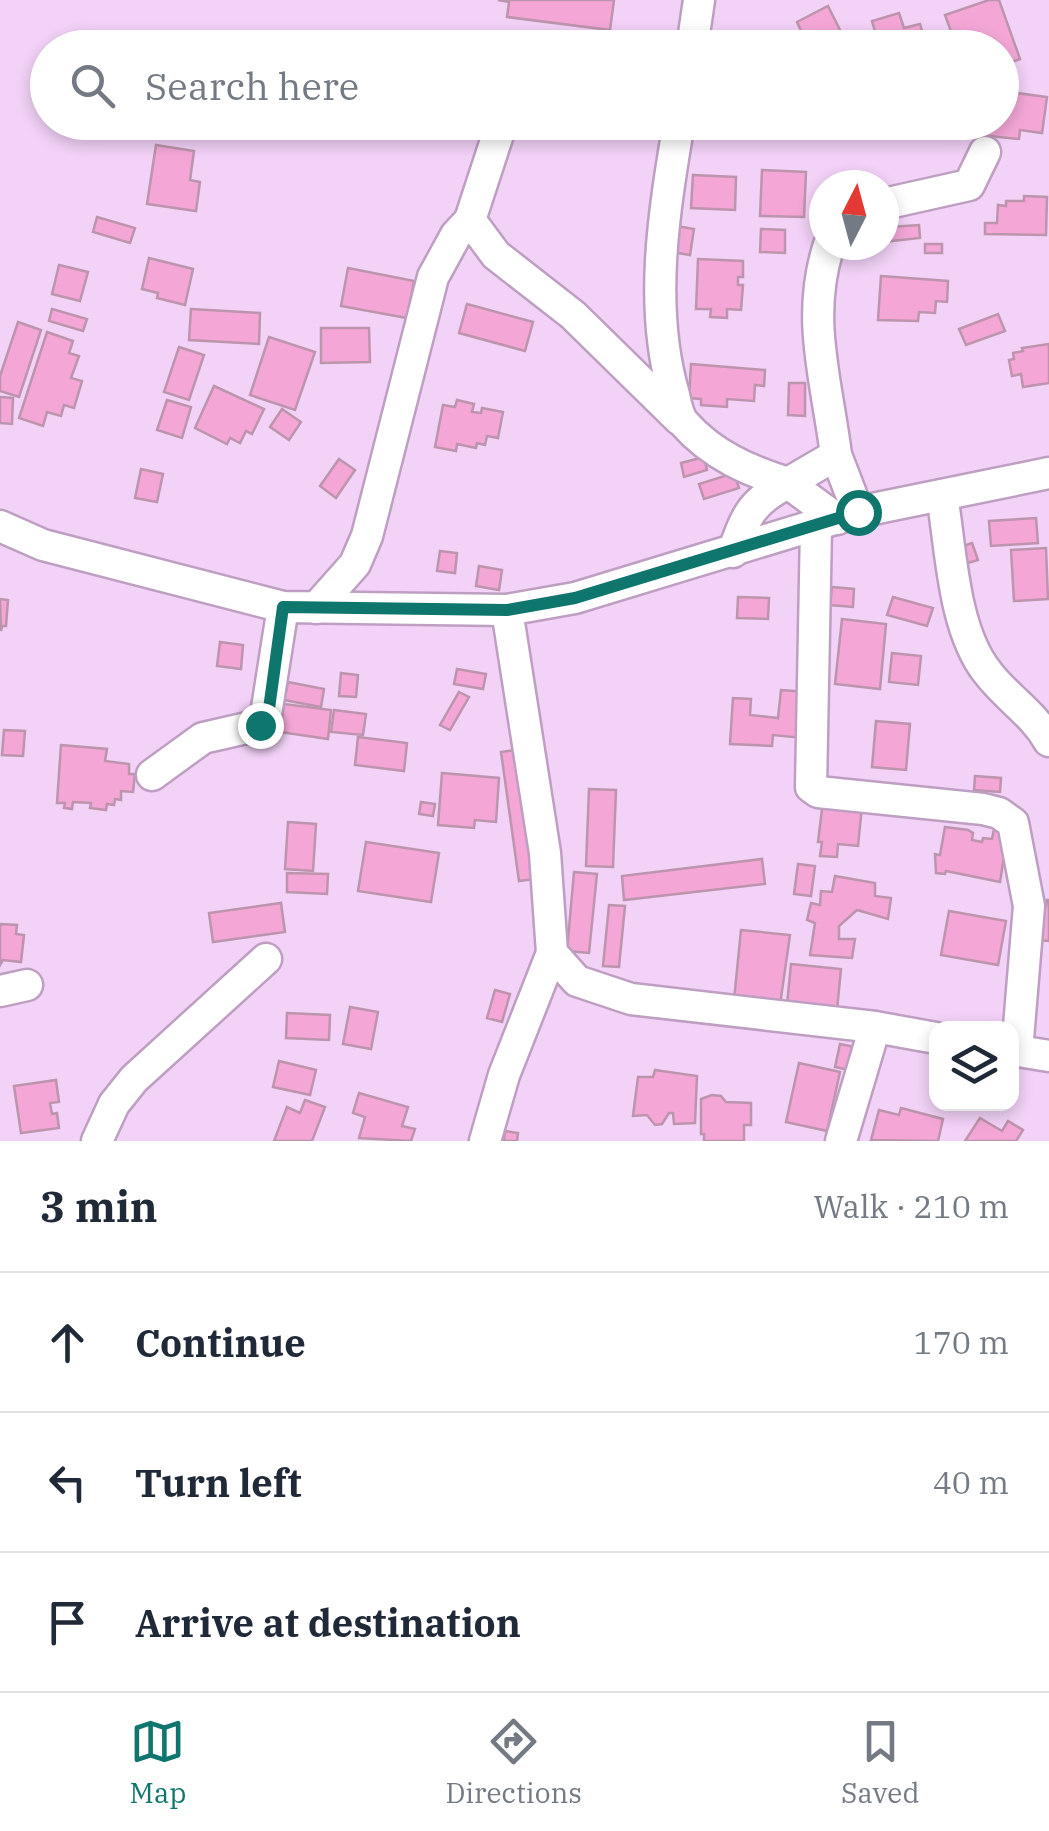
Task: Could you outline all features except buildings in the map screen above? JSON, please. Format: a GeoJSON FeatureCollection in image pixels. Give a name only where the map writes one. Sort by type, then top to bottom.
{"type":"FeatureCollection","features":[{"type":"Feature","properties":{"kind":"street"},"geometry":{"type":"LineString","coordinates":[[695,30],[699,0]]}},
{"type":"Feature","properties":{"kind":"street"},"geometry":{"type":"LineString","coordinates":[[316,608],[355,564],[366,536],[433,277],[456,234],[470,220],[496,140]]}},
{"type":"Feature","properties":{"kind":"street"},"geometry":{"type":"LineString","coordinates":[[676,140],[658,305],[668,376],[681,420]]}},
{"type":"Feature","properties":{"kind":"street"},"geometry":{"type":"LineString","coordinates":[[899,201],[970,184],[985,152]]}},
{"type":"Feature","properties":{"kind":"street"},"geometry":{"type":"LineString","coordinates":[[470,220],[496,255],[573,315],[681,420],[740,468],[788,482],[837,519]]}},
{"type":"Feature","properties":{"kind":"street"},"geometry":{"type":"LineString","coordinates":[[825,260],[820,275],[818,354],[836,455],[837,519],[811,788],[818,792],[983,809],[999,812],[1013,823],[1029,906],[1017,1021]]}},
{"type":"Feature","properties":{"kind":"street"},"geometry":{"type":"LineString","coordinates":[[733,552],[747,514],[762,496],[836,455]]}},
{"type":"Feature","properties":{"kind":"street"},"geometry":{"type":"LineString","coordinates":[[0,526],[43,546],[283,607],[507,610],[575,598],[837,519],[1049,473]]}},
{"type":"Feature","properties":{"kind":"street"},"geometry":{"type":"LineString","coordinates":[[942,495],[962,616],[973,651],[988,674],[1036,720],[1049,742]]}},
{"type":"Feature","properties":{"kind":"street"},"geometry":{"type":"LineString","coordinates":[[152,775],[203,738],[265,721],[283,607]]}},
{"type":"Feature","properties":{"kind":"street"},"geometry":{"type":"LineString","coordinates":[[485,1141],[504,1075],[552,953],[544,854],[507,610]]}},
{"type":"Feature","properties":{"kind":"street"},"geometry":{"type":"LineString","coordinates":[[552,953],[576,981],[630,1000],[875,1027],[929,1037]]}},
{"type":"Feature","properties":{"kind":"street"},"geometry":{"type":"LineString","coordinates":[[96,1141],[114,1104],[134,1079],[266,959]]}},
{"type":"Feature","properties":{"kind":"street"},"geometry":{"type":"LineString","coordinates":[[841,1141],[875,1027]]}},
{"type":"Feature","properties":{"kind":"street"},"geometry":{"type":"LineString","coordinates":[[1019,1052],[1049,1056]]}},
{"type":"Feature","properties":{"kind":"route"},"geometry":{"type":"LineString","coordinates":[[260,725],[268,716],[283,607],[507,610],[575,598],[858,512]]}}]}
